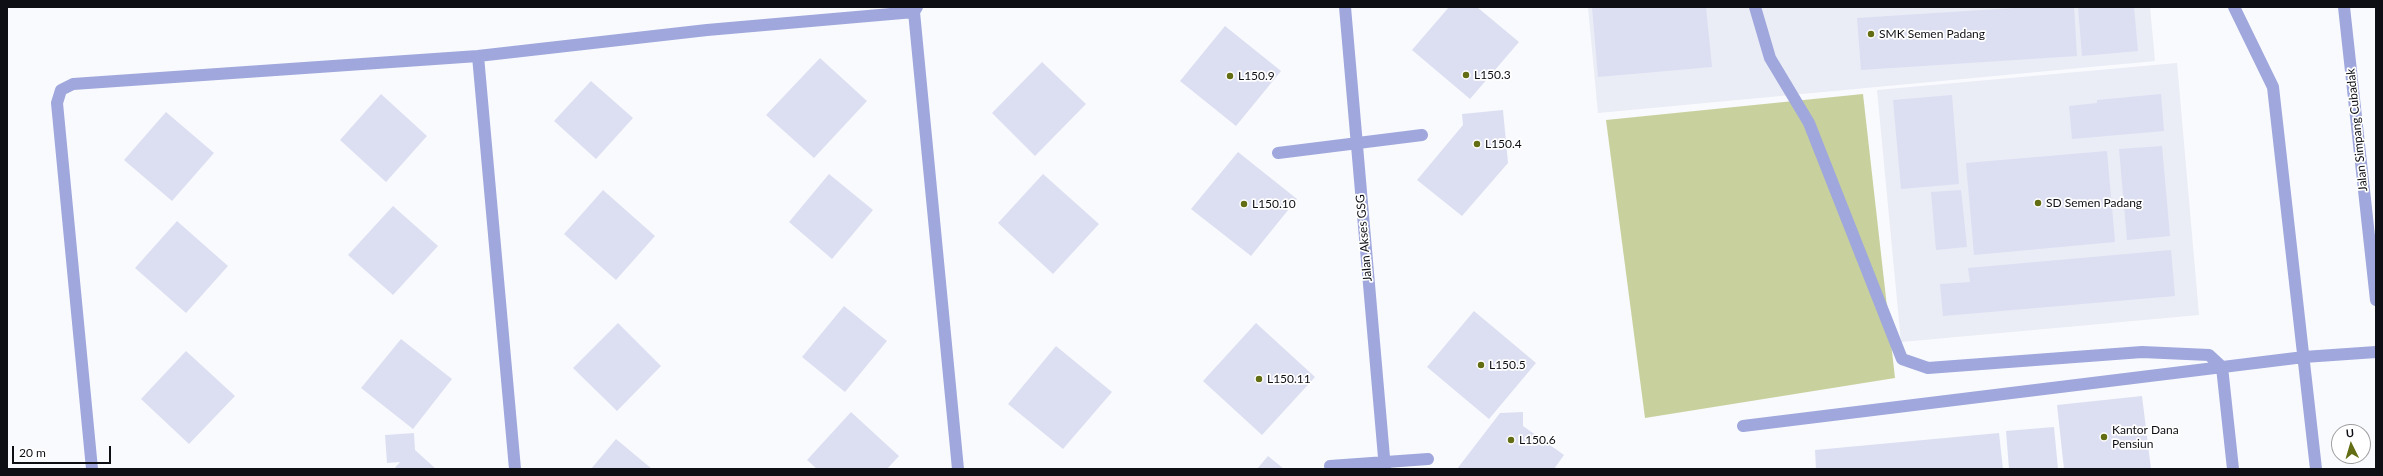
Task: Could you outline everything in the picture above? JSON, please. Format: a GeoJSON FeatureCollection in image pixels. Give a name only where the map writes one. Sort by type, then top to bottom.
{"type":"FeatureCollection","features":[{"type":"Feature","properties":{"kind":"street","name":"Jalan Akses GSG"},"geometry":{"type":"LineString","coordinates":[[1345,7],[1355,142],[1385,466]]}},
{"type":"Feature","properties":{"kind":"street"},"geometry":{"type":"LineString","coordinates":[[1755,7],[1770,58],[1809,123],[1902,359],[1928,368],[2142,352],[2209,355],[2222,367],[2233,469]]}},
{"type":"Feature","properties":{"kind":"street"},"geometry":{"type":"LineString","coordinates":[[2234,7],[2273,87],[2316,469]]}},
{"type":"Feature","properties":{"kind":"street","name":"Jalan Simpang Cubadak"},"geometry":{"type":"LineString","coordinates":[[2344,7],[2376,300]]}},
{"type":"Feature","properties":{"kind":"street"},"geometry":{"type":"LineString","coordinates":[[92,469],[57,103],[61,90],[73,84],[478,56],[707,30],[915,10],[958,469]]}},
{"type":"Feature","properties":{"kind":"street"},"geometry":{"type":"LineString","coordinates":[[478,56],[515,469]]}},
{"type":"Feature","properties":{"kind":"street"},"geometry":{"type":"LineString","coordinates":[[1278,153],[1355,142],[1422,136]]}},
{"type":"Feature","properties":{"kind":"street"},"geometry":{"type":"LineString","coordinates":[[1743,426],[2304,357],[2376,352]]}},
{"type":"Feature","properties":{"kind":"street"},"geometry":{"type":"LineString","coordinates":[[1330,466],[1385,466],[1428,459]]}},
{"type":"Feature","properties":{"kind":"shaded area","name":"SMK Semen Padang"},"geometry":{"type":"Polygon","coordinates":[[[1588,7],[2150,7],[2155,61],[1598,113],[1588,7]]]}},
{"type":"Feature","properties":{"kind":"shaded area","name":"SD Semen Padang"},"geometry":{"type":"Polygon","coordinates":[[[2177,63],[2199,315],[1901,342],[1877,90],[2177,63]]]}},
{"type":"Feature","properties":{"kind":"green space"},"geometry":{"type":"Polygon","coordinates":[[[1863,94],[1895,378],[1645,418],[1606,120],[1863,94]]]}},
{"type":"Feature","properties":{"kind":"building","name":"L150.3"},"geometry":{"type":"Polygon","coordinates":[[[1449,7],[1477,7],[1519,42],[1470,99],[1412,50],[1449,7]]]}},
{"type":"Feature","properties":{"kind":"building"},"geometry":{"type":"Polygon","coordinates":[[[1592,7],[1706,7],[1712,67],[1598,77],[1592,7]]]}},
{"type":"Feature","properties":{"kind":"building"},"geometry":{"type":"Polygon","coordinates":[[[2029,7],[2074,7],[2077,56],[1861,70],[1857,18],[2029,7]]]}},
{"type":"Feature","properties":{"kind":"building"},"geometry":{"type":"Polygon","coordinates":[[[2078,7],[2134,7],[2138,51],[2082,56],[2078,7]]]}},
{"type":"Feature","properties":{"kind":"building","name":"L150.9"},"geometry":{"type":"Polygon","coordinates":[[[1225,26],[1281,71],[1236,126],[1180,81],[1225,26]]]}},
{"type":"Feature","properties":{"kind":"building"},"geometry":{"type":"Polygon","coordinates":[[[820,58],[867,101],[814,158],[766,115],[820,58]]]}},
{"type":"Feature","properties":{"kind":"building"},"geometry":{"type":"Polygon","coordinates":[[[1042,62],[1086,104],[1035,156],[992,113],[1042,62]]]}},
{"type":"Feature","properties":{"kind":"building"},"geometry":{"type":"Polygon","coordinates":[[[591,81],[633,118],[596,159],[554,121],[591,81]]]}},
{"type":"Feature","properties":{"kind":"building"},"geometry":{"type":"Polygon","coordinates":[[[381,94],[427,136],[386,182],[340,140],[381,94]]]}},
{"type":"Feature","properties":{"kind":"building"},"geometry":{"type":"Polygon","coordinates":[[[2161,94],[2164,131],[2072,139],[2069,106],[2097,103],[2097,100],[2161,94]]]}},
{"type":"Feature","properties":{"kind":"building"},"geometry":{"type":"Polygon","coordinates":[[[1952,95],[1959,184],[1901,189],[1893,100],[1952,95]]]}},
{"type":"Feature","properties":{"kind":"building","name":"L150.4"},"geometry":{"type":"Polygon","coordinates":[[[1503,110],[1508,163],[1462,216],[1417,180],[1463,125],[1462,114],[1503,110]]]}},
{"type":"Feature","properties":{"kind":"building"},"geometry":{"type":"Polygon","coordinates":[[[166,112],[214,153],[172,201],[124,160],[166,112]]]}},
{"type":"Feature","properties":{"kind":"building"},"geometry":{"type":"Polygon","coordinates":[[[2162,146],[2170,236],[2127,240],[2119,149],[2162,146]]]}},
{"type":"Feature","properties":{"kind":"building"},"geometry":{"type":"Polygon","coordinates":[[[2107,151],[2115,242],[1974,255],[1966,163],[2107,151]]]}},
{"type":"Feature","properties":{"kind":"building","name":"L150.10"},"geometry":{"type":"Polygon","coordinates":[[[1238,152],[1297,199],[1251,256],[1191,209],[1238,152]]]}},
{"type":"Feature","properties":{"kind":"building"},"geometry":{"type":"Polygon","coordinates":[[[829,174],[873,210],[832,259],[789,222],[829,174]]]}},
{"type":"Feature","properties":{"kind":"building"},"geometry":{"type":"Polygon","coordinates":[[[1043,174],[1099,224],[1053,274],[998,223],[1043,174]]]}},
{"type":"Feature","properties":{"kind":"building"},"geometry":{"type":"Polygon","coordinates":[[[603,190],[655,236],[616,280],[564,234],[603,190]]]}},
{"type":"Feature","properties":{"kind":"building"},"geometry":{"type":"Polygon","coordinates":[[[1961,190],[1967,247],[1936,250],[1931,192],[1961,190]]]}},
{"type":"Feature","properties":{"kind":"building"},"geometry":{"type":"Polygon","coordinates":[[[393,206],[438,246],[393,295],[348,255],[393,206]]]}},
{"type":"Feature","properties":{"kind":"building"},"geometry":{"type":"Polygon","coordinates":[[[177,221],[228,266],[186,313],[135,268],[177,221]]]}},
{"type":"Feature","properties":{"kind":"building"},"geometry":{"type":"Polygon","coordinates":[[[2171,250],[2175,296],[1943,316],[1940,284],[1970,282],[1968,268],[2171,250]]]}},
{"type":"Feature","properties":{"kind":"building"},"geometry":{"type":"Polygon","coordinates":[[[844,306],[887,341],[845,392],[802,357],[844,306]]]}},
{"type":"Feature","properties":{"kind":"building","name":"L150.5"},"geometry":{"type":"Polygon","coordinates":[[[1474,311],[1536,363],[1489,419],[1427,367],[1474,311]]]}},
{"type":"Feature","properties":{"kind":"building"},"geometry":{"type":"Polygon","coordinates":[[[618,323],[661,366],[617,411],[573,368],[618,323]]]}},
{"type":"Feature","properties":{"kind":"building","name":"L150.11"},"geometry":{"type":"Polygon","coordinates":[[[1256,323],[1315,377],[1262,435],[1203,381],[1256,323]]]}},
{"type":"Feature","properties":{"kind":"building"},"geometry":{"type":"Polygon","coordinates":[[[401,339],[452,379],[413,429],[361,388],[401,339]]]}},
{"type":"Feature","properties":{"kind":"building"},"geometry":{"type":"Polygon","coordinates":[[[1056,346],[1112,392],[1063,449],[1008,404],[1056,346]]]}},
{"type":"Feature","properties":{"kind":"building"},"geometry":{"type":"Polygon","coordinates":[[[186,351],[235,396],[189,444],[141,399],[186,351]]]}},
{"type":"Feature","properties":{"kind":"building","name":"Kantor Dana Pensiun"},"geometry":{"type":"Polygon","coordinates":[[[2142,396],[2151,469],[2064,469],[2057,405],[2142,396]]]}},
{"type":"Feature","properties":{"kind":"building"},"geometry":{"type":"Polygon","coordinates":[[[851,412],[899,456],[887,469],[817,469],[807,460],[851,412]]]}},
{"type":"Feature","properties":{"kind":"building","name":"L150.6"},"geometry":{"type":"Polygon","coordinates":[[[1523,412],[1523,426],[1564,455],[1554,469],[1457,469],[1500,413],[1523,412]]]}},
{"type":"Feature","properties":{"kind":"building"},"geometry":{"type":"Polygon","coordinates":[[[2054,427],[2058,469],[2009,469],[2006,431],[2054,427]]]}},
{"type":"Feature","properties":{"kind":"building"},"geometry":{"type":"Polygon","coordinates":[[[414,433],[415,450],[436,469],[394,469],[400,462],[387,463],[385,435],[414,433]]]}},
{"type":"Feature","properties":{"kind":"building"},"geometry":{"type":"Polygon","coordinates":[[[1999,433],[2003,469],[1816,469],[1815,450],[1999,433]]]}},
{"type":"Feature","properties":{"kind":"building"},"geometry":{"type":"Polygon","coordinates":[[[616,439],[652,469],[591,469],[616,439]]]}},
{"type":"Feature","properties":{"kind":"building"},"geometry":{"type":"Polygon","coordinates":[[[1268,456],[1284,469],[1257,469],[1268,456]]]}},
{"type":"Feature","properties":{"kind":"place","name":"SMK Semen Padang"},"geometry":{"type":"Point","coordinates":[1871,34]}},
{"type":"Feature","properties":{"kind":"place","name":"L150.3"},"geometry":{"type":"Point","coordinates":[1466,75]}},
{"type":"Feature","properties":{"kind":"place","name":"L150.9"},"geometry":{"type":"Point","coordinates":[1230,76]}},
{"type":"Feature","properties":{"kind":"place","name":"L150.4"},"geometry":{"type":"Point","coordinates":[1477,144]}},
{"type":"Feature","properties":{"kind":"place","name":"SD Semen Padang"},"geometry":{"type":"Point","coordinates":[2038,203]}},
{"type":"Feature","properties":{"kind":"place","name":"L150.10"},"geometry":{"type":"Point","coordinates":[1244,204]}},
{"type":"Feature","properties":{"kind":"place","name":"L150.5"},"geometry":{"type":"Point","coordinates":[1481,365]}},
{"type":"Feature","properties":{"kind":"place","name":"L150.11"},"geometry":{"type":"Point","coordinates":[1259,379]}},
{"type":"Feature","properties":{"kind":"place","name":"Kantor Dana Pensiun"},"geometry":{"type":"Point","coordinates":[2104,437]}},
{"type":"Feature","properties":{"kind":"place","name":"L150.6"},"geometry":{"type":"Point","coordinates":[1511,440]}}]}
